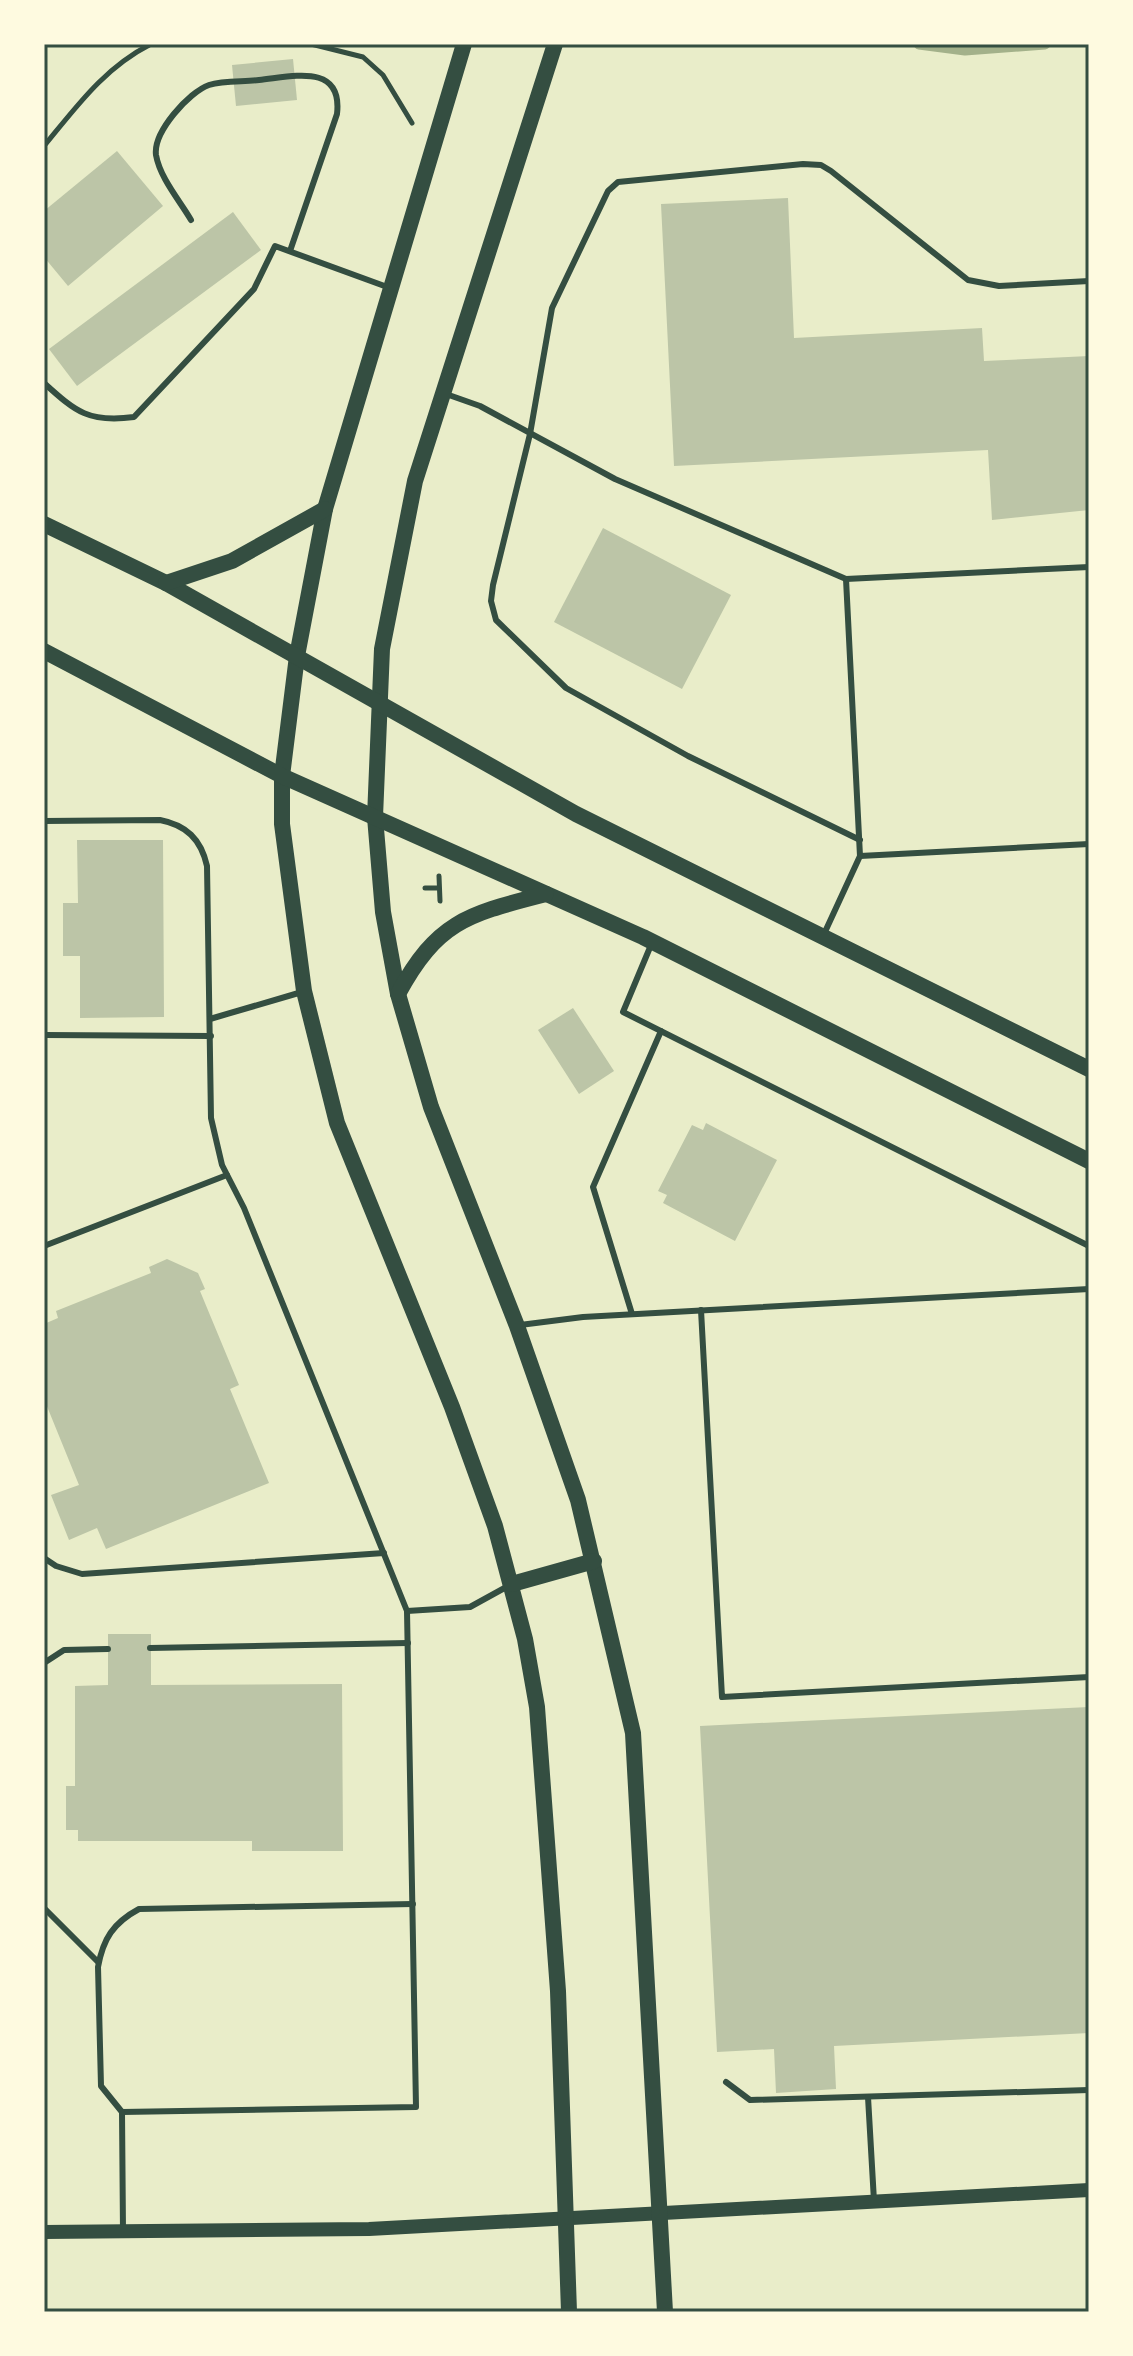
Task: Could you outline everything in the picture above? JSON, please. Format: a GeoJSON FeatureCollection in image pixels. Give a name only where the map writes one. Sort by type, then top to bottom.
{"type":"FeatureCollection","features":[{"type":"Feature","properties":{"kind":"main road"},"geometry":{"type":"LineString","coordinates":[[464,44],[325,509],[297,656],[282,776],[286,874],[304,991],[337,1123],[452,1407],[512,1584],[537,1707],[558,1991],[569,2312]]}},
{"type":"Feature","properties":{"kind":"main road"},"geometry":{"type":"LineString","coordinates":[[553,51],[415,481],[382,649],[375,817],[383,912],[398,994],[431,1107],[517,1326],[578,1500],[633,1733],[665,2312]]}},
{"type":"Feature","properties":{"kind":"main road"},"geometry":{"type":"LineString","coordinates":[[166,583],[232,561],[325,509]]}},
{"type":"Feature","properties":{"kind":"main road"},"geometry":{"type":"LineString","coordinates":[[44,524],[166,583],[378,699],[576,814],[1089,1069]]}},
{"type":"Feature","properties":{"kind":"main road"},"geometry":{"type":"LineString","coordinates":[[44,651],[282,776],[653,942],[1089,1161]]}},
{"type":"Feature","properties":{"kind":"main road"},"geometry":{"type":"LineString","coordinates":[[398,994],[414,964],[444,931],[485,910],[546,894]]}},
{"type":"Feature","properties":{"kind":"main road"},"geometry":{"type":"LineString","coordinates":[[512,1584],[594,1561]]}},
{"type":"Feature","properties":{"kind":"street"},"geometry":{"type":"LineString","coordinates":[[553,51],[564,44]]}},
{"type":"Feature","properties":{"kind":"street"},"geometry":{"type":"LineString","coordinates":[[44,2232],[369,2229],[1089,2190]]}},
{"type":"Feature","properties":{"kind":"lane"},"geometry":{"type":"LineString","coordinates":[[191,220],[159,167],[156,152],[164,124],[208,85],[312,74],[330,84],[336,93],[337,114],[290,251]]}},
{"type":"Feature","properties":{"kind":"lane"},"geometry":{"type":"LineString","coordinates":[[860,840],[688,756],[566,688],[496,620],[491,601],[493,585],[530,434],[552,308],[608,191],[618,182],[821,165],[968,280],[999,286],[1089,281]]}},
{"type":"Feature","properties":{"kind":"lane"},"geometry":{"type":"LineString","coordinates":[[44,383],[74,410],[91,418],[134,417],[254,289],[275,246],[391,288]]}},
{"type":"Feature","properties":{"kind":"lane"},"geometry":{"type":"LineString","coordinates":[[443,393],[480,406],[615,479],[846,579],[1089,567]]}},
{"type":"Feature","properties":{"kind":"lane"},"geometry":{"type":"LineString","coordinates":[[822,937],[860,856],[846,579]]}},
{"type":"Feature","properties":{"kind":"lane"},"geometry":{"type":"LineString","coordinates":[[44,821],[160,820],[178,823],[192,834],[203,850],[207,866],[211,1118],[227,1175],[407,1611],[416,2107],[122,2112]]}},
{"type":"Feature","properties":{"kind":"lane"},"geometry":{"type":"LineString","coordinates":[[860,856],[1089,844]]}},
{"type":"Feature","properties":{"kind":"lane"},"geometry":{"type":"LineString","coordinates":[[653,942],[623,1012],[1089,1246]]}},
{"type":"Feature","properties":{"kind":"lane"},"geometry":{"type":"LineString","coordinates":[[210,1019],[304,991]]}},
{"type":"Feature","properties":{"kind":"lane"},"geometry":{"type":"LineString","coordinates":[[632,1314],[593,1187],[661,1031]]}},
{"type":"Feature","properties":{"kind":"lane"},"geometry":{"type":"LineString","coordinates":[[44,1035],[211,1036]]}},
{"type":"Feature","properties":{"kind":"lane"},"geometry":{"type":"LineString","coordinates":[[44,1246],[227,1175]]}},
{"type":"Feature","properties":{"kind":"lane"},"geometry":{"type":"LineString","coordinates":[[517,1326],[632,1314],[1089,1289]]}},
{"type":"Feature","properties":{"kind":"lane"},"geometry":{"type":"LineString","coordinates":[[701,1310],[722,1697],[1089,1677]]}},
{"type":"Feature","properties":{"kind":"lane"},"geometry":{"type":"LineString","coordinates":[[44,1558],[56,1566],[82,1574],[384,1553]]}},
{"type":"Feature","properties":{"kind":"lane"},"geometry":{"type":"LineString","coordinates":[[407,1611],[470,1607],[512,1584]]}},
{"type":"Feature","properties":{"kind":"lane"},"geometry":{"type":"LineString","coordinates":[[150,1648],[408,1643]]}},
{"type":"Feature","properties":{"kind":"lane"},"geometry":{"type":"LineString","coordinates":[[44,1663],[64,1650],[108,1649]]}},
{"type":"Feature","properties":{"kind":"lane"},"geometry":{"type":"LineString","coordinates":[[123,2232],[122,2112],[101,2086],[99,1963],[100,1948],[109,1931],[122,1918],[139,1909],[413,1904]]}},
{"type":"Feature","properties":{"kind":"lane"},"geometry":{"type":"LineString","coordinates":[[44,1908],[99,1963]]}},
{"type":"Feature","properties":{"kind":"lane"},"geometry":{"type":"LineString","coordinates":[[726,2082],[750,2100],[1089,2090]]}},
{"type":"Feature","properties":{"kind":"lane"},"geometry":{"type":"LineString","coordinates":[[868,2097],[874,2203]]}},
{"type":"Feature","properties":{"kind":"path"},"geometry":{"type":"LineString","coordinates":[[44,146],[100,77],[125,57],[151,44]]}},
{"type":"Feature","properties":{"kind":"path"},"geometry":{"type":"LineString","coordinates":[[311,44],[363,57],[383,75],[413,124]]}},
{"type":"Feature","properties":{"kind":"path"},"geometry":{"type":"LineString","coordinates":[[439,876],[437,888],[440,901]]}},
{"type":"Feature","properties":{"kind":"path"},"geometry":{"type":"LineString","coordinates":[[425,888],[437,888]]}},
{"type":"Feature","properties":{"kind":"building"},"geometry":{"type":"Polygon","coordinates":[[[293,59],[297,100],[236,106],[232,65],[293,59]]]}},
{"type":"Feature","properties":{"kind":"building"},"geometry":{"type":"Polygon","coordinates":[[[117,151],[163,206],[68,286],[44,257],[44,211],[117,151]]]}},
{"type":"Feature","properties":{"kind":"building"},"geometry":{"type":"Polygon","coordinates":[[[788,198],[794,338],[982,328],[984,361],[1089,356],[1089,510],[992,520],[988,450],[674,466],[661,204],[788,198]]]}},
{"type":"Feature","properties":{"kind":"building"},"geometry":{"type":"Polygon","coordinates":[[[233,212],[261,250],[77,386],[49,349],[233,212]]]}},
{"type":"Feature","properties":{"kind":"building"},"geometry":{"type":"Polygon","coordinates":[[[603,528],[731,595],[682,689],[554,622],[603,528]]]}},
{"type":"Feature","properties":{"kind":"building"},"geometry":{"type":"Polygon","coordinates":[[[77,840],[163,840],[164,1017],[80,1018],[80,956],[63,956],[63,903],[78,903],[77,840]]]}},
{"type":"Feature","properties":{"kind":"building"},"geometry":{"type":"Polygon","coordinates":[[[573,1008],[614,1071],[579,1094],[538,1030],[573,1008]]]}},
{"type":"Feature","properties":{"kind":"building"},"geometry":{"type":"Polygon","coordinates":[[[706,1123],[777,1160],[735,1241],[663,1203],[667,1195],[658,1191],[692,1125],[703,1130],[706,1123]]]}},
{"type":"Feature","properties":{"kind":"building"},"geometry":{"type":"Polygon","coordinates":[[[167,1259],[198,1273],[205,1289],[200,1291],[239,1385],[230,1389],[269,1483],[106,1549],[97,1528],[69,1540],[51,1495],[79,1485],[44,1399],[44,1324],[58,1318],[56,1311],[151,1273],[149,1267],[167,1259]]]}},
{"type":"Feature","properties":{"kind":"building"},"geometry":{"type":"Polygon","coordinates":[[[108,1634],[151,1634],[151,1685],[342,1684],[343,1851],[252,1851],[252,1841],[78,1841],[78,1830],[66,1830],[66,1786],[75,1786],[75,1686],[108,1685],[108,1634]]]}},
{"type":"Feature","properties":{"kind":"building"},"geometry":{"type":"Polygon","coordinates":[[[1089,1707],[1089,2033],[834,2046],[836,2089],[776,2093],[774,2049],[717,2052],[700,1726],[1089,1707]]]}},
{"type":"Feature","properties":{"kind":"waterway"},"geometry":{"type":"LineString","coordinates":[[919,44],[965,50],[1045,44]]}}]}
